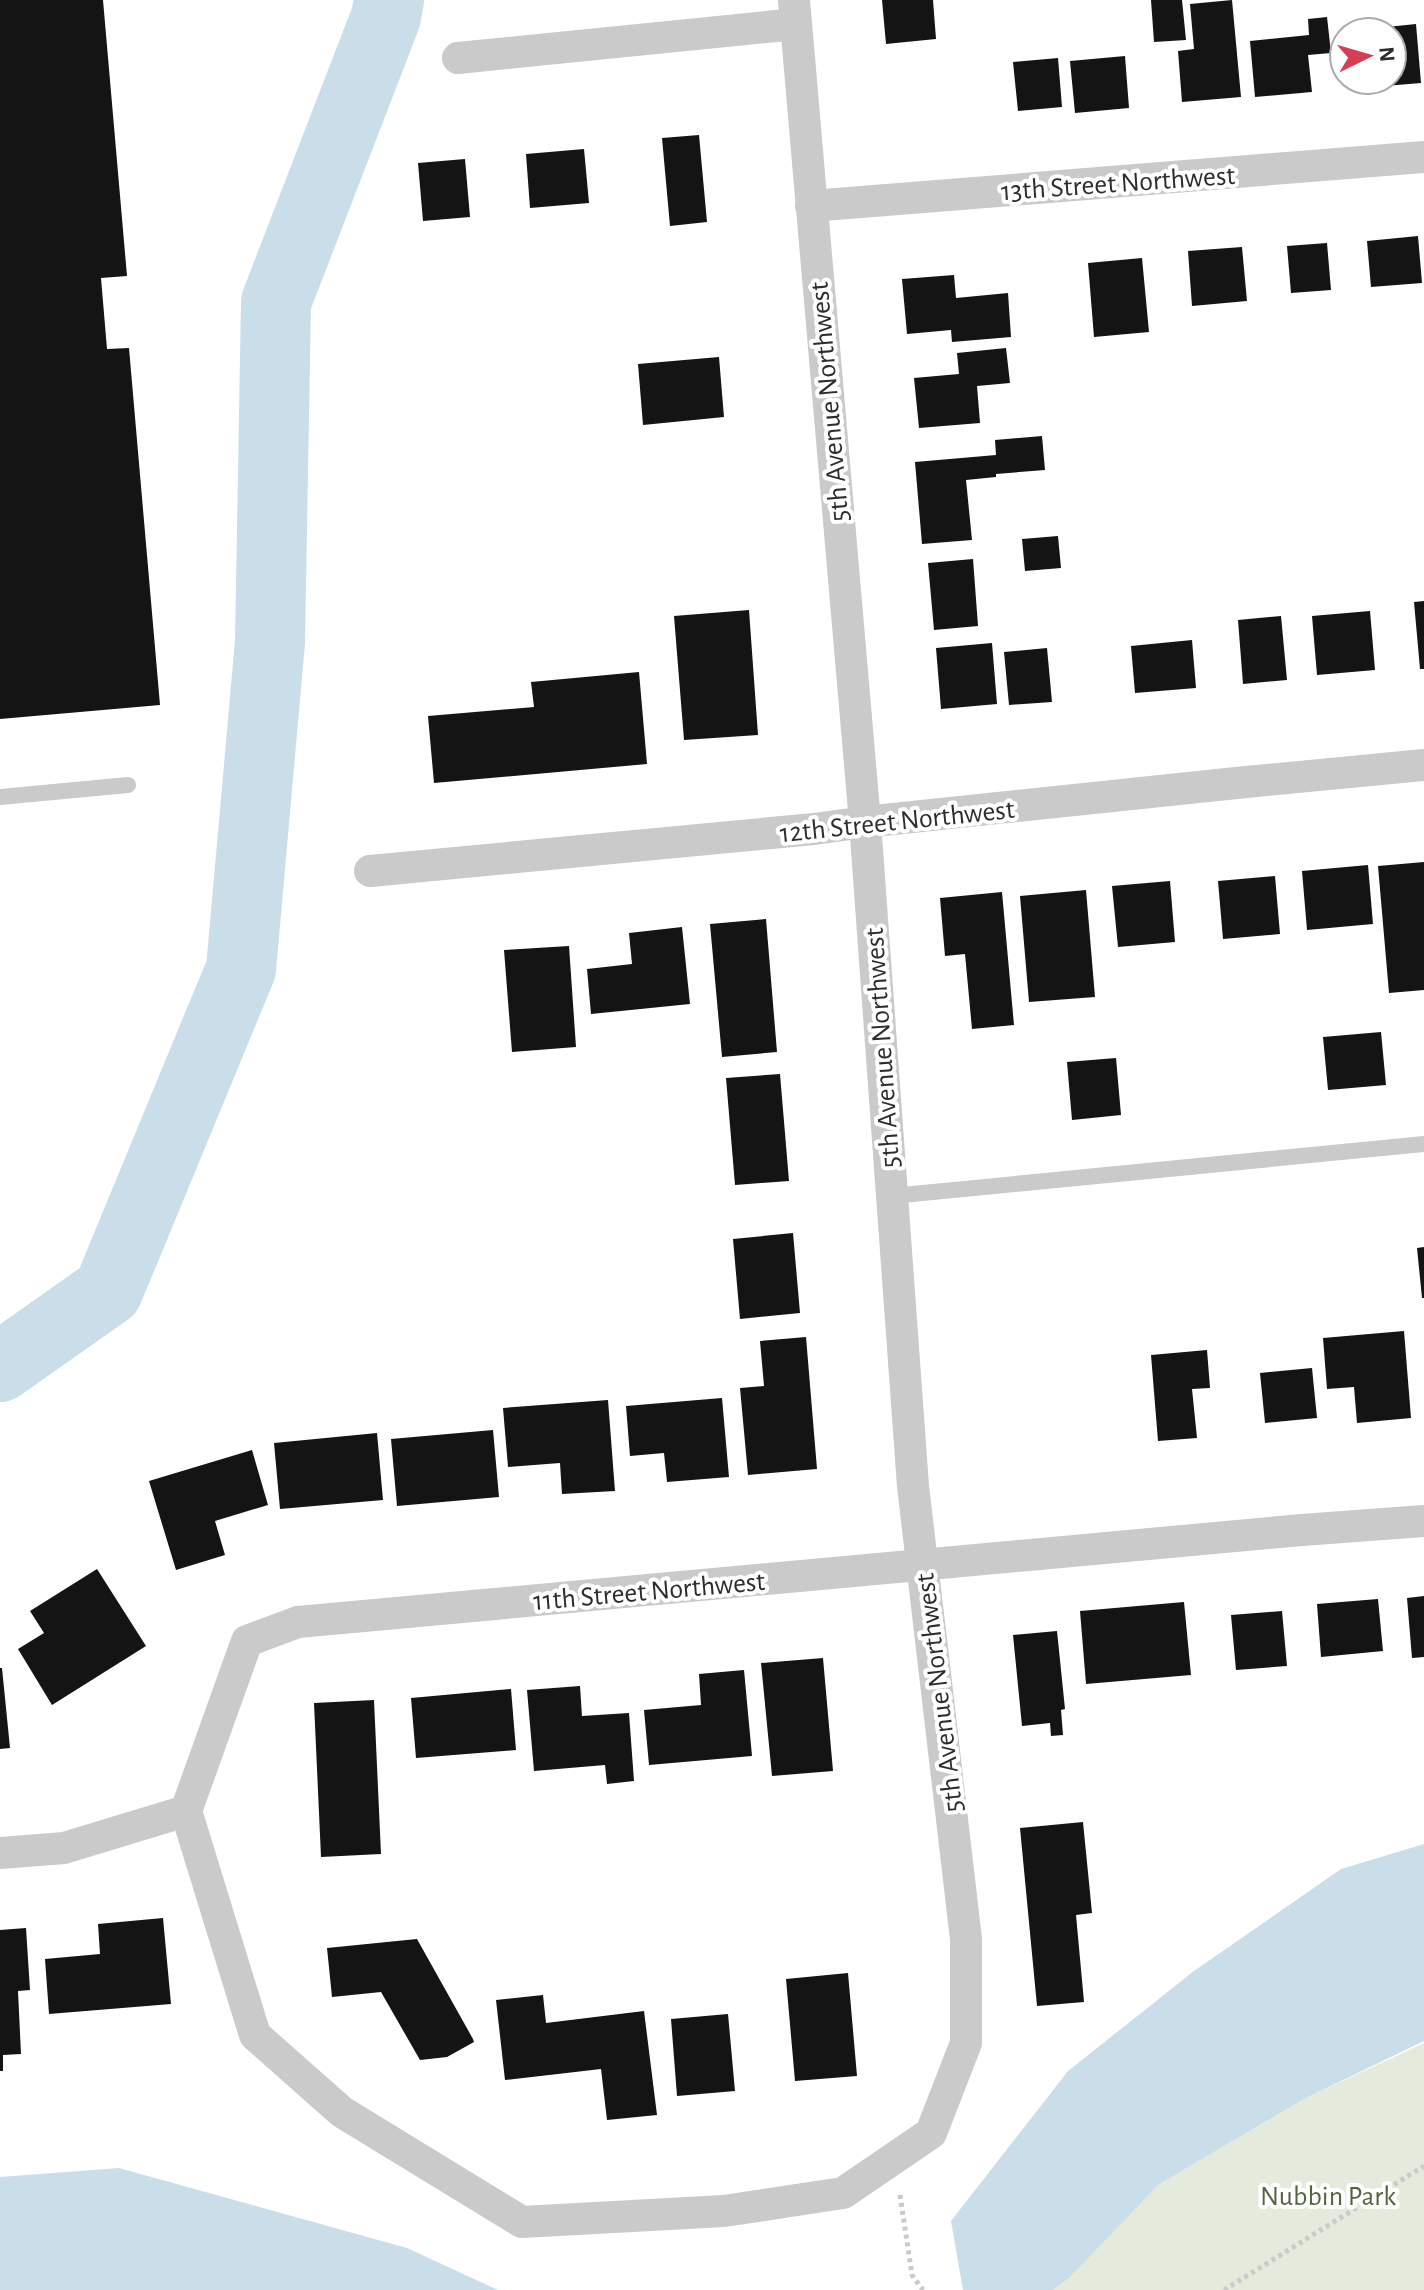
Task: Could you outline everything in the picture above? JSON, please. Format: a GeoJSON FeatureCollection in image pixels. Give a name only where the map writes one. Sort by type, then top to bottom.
{"type":"FeatureCollection","features":[{"type":"Feature","properties":{"kind":"street"},"geometry":{"type":"LineString","coordinates":[[458,58],[795,12]]}},
{"type":"Feature","properties":{"kind":"street","name":"5th Avenue Northwest"},"geometry":{"type":"LineString","coordinates":[[186,1811],[255,2035],[342,2112],[522,2222],[724,2211],[843,2193],[931,2133],[966,2043],[966,1939],[913,1486],[865,822],[795,12]]}},
{"type":"Feature","properties":{"kind":"street","name":"13th Street Northwest"},"geometry":{"type":"LineString","coordinates":[[811,206],[1424,157]]}},
{"type":"Feature","properties":{"kind":"street","name":"12th Street Northwest"},"geometry":{"type":"LineString","coordinates":[[370,871],[814,829],[1424,765]]}},
{"type":"Feature","properties":{"kind":"street","name":"11th Street Northwest"},"geometry":{"type":"LineString","coordinates":[[186,1811],[247,1641],[298,1622],[1424,1521]]}},
{"type":"Feature","properties":{"kind":"street"},"geometry":{"type":"LineString","coordinates":[[0,1853],[64,1848],[186,1811]]}},
{"type":"Feature","properties":{"kind":"lane"},"geometry":{"type":"LineString","coordinates":[[0,797],[128,785]]}},
{"type":"Feature","properties":{"kind":"lane"},"geometry":{"type":"LineString","coordinates":[[892,1196],[1424,1144]]}},
{"type":"Feature","properties":{"kind":"path"},"geometry":{"type":"LineString","coordinates":[[895,2158],[912,2275],[923,2290]]}},
{"type":"Feature","properties":{"kind":"path"},"geometry":{"type":"LineString","coordinates":[[1224,2290],[1424,2166]]}},
{"type":"Feature","properties":{"kind":"green space","name":"Nubbin Park"},"geometry":{"type":"Polygon","coordinates":[[[1424,2043],[1424,2290],[1046,2290],[1158,2185],[1304,2099],[1424,2043]]]}},
{"type":"Feature","properties":{"kind":"water"},"geometry":{"type":"Polygon","coordinates":[[[1424,1844],[1424,2041],[1304,2099],[1158,2185],[1070,2277],[1053,2290],[963,2290],[951,2221],[1068,2071],[1194,1971],[1341,1869],[1424,1844]]]}},
{"type":"Feature","properties":{"kind":"water"},"geometry":{"type":"Polygon","coordinates":[[[119,2168],[407,2248],[498,2290],[0,2290],[0,2177],[119,2168]]]}},
{"type":"Feature","properties":{"kind":"building"},"geometry":{"type":"Polygon","coordinates":[[[0,0],[103,0],[127,276],[101,278],[107,349],[129,348],[160,705],[0,719],[0,0]]]}},
{"type":"Feature","properties":{"kind":"building"},"geometry":{"type":"Polygon","coordinates":[[[882,0],[933,0],[936,39],[886,44],[882,0]]]}},
{"type":"Feature","properties":{"kind":"building"},"geometry":{"type":"Polygon","coordinates":[[[1151,0],[1182,0],[1186,40],[1154,42],[1151,0]]]}},
{"type":"Feature","properties":{"kind":"building"},"geometry":{"type":"Polygon","coordinates":[[[1232,0],[1241,97],[1182,102],[1178,51],[1194,49],[1190,4],[1232,0]]]}},
{"type":"Feature","properties":{"kind":"building"},"geometry":{"type":"Polygon","coordinates":[[[1327,17],[1328,26],[1328,53],[1308,55],[1312,92],[1255,97],[1250,41],[1309,35],[1308,19],[1327,17]]]}},
{"type":"Feature","properties":{"kind":"building"},"geometry":{"type":"Polygon","coordinates":[[[1416,24],[1421,83],[1408,84],[1408,25],[1416,24]]]}},
{"type":"Feature","properties":{"kind":"building"},"geometry":{"type":"Polygon","coordinates":[[[1125,56],[1129,108],[1075,113],[1070,61],[1125,56]]]}},
{"type":"Feature","properties":{"kind":"building"},"geometry":{"type":"Polygon","coordinates":[[[1058,58],[1062,107],[1018,111],[1013,62],[1058,58]]]}},
{"type":"Feature","properties":{"kind":"building"},"geometry":{"type":"Polygon","coordinates":[[[699,135],[707,222],[670,226],[662,138],[699,135]]]}},
{"type":"Feature","properties":{"kind":"building"},"geometry":{"type":"Polygon","coordinates":[[[584,149],[589,203],[530,208],[526,154],[584,149]]]}},
{"type":"Feature","properties":{"kind":"building"},"geometry":{"type":"Polygon","coordinates":[[[465,159],[470,217],[423,221],[418,163],[465,159]]]}},
{"type":"Feature","properties":{"kind":"building"},"geometry":{"type":"Polygon","coordinates":[[[1418,236],[1422,283],[1371,287],[1367,241],[1418,236]]]}},
{"type":"Feature","properties":{"kind":"building"},"geometry":{"type":"Polygon","coordinates":[[[1327,243],[1331,290],[1291,293],[1287,246],[1327,243]]]}},
{"type":"Feature","properties":{"kind":"building"},"geometry":{"type":"Polygon","coordinates":[[[1242,247],[1247,301],[1192,306],[1188,251],[1242,247]]]}},
{"type":"Feature","properties":{"kind":"building"},"geometry":{"type":"Polygon","coordinates":[[[1142,258],[1149,332],[1094,337],[1088,263],[1142,258]]]}},
{"type":"Feature","properties":{"kind":"building"},"geometry":{"type":"Polygon","coordinates":[[[954,275],[956,298],[1008,293],[1011,337],[952,342],[951,330],[907,334],[902,279],[954,275]]]}},
{"type":"Feature","properties":{"kind":"building"},"geometry":{"type":"Polygon","coordinates":[[[1006,348],[1010,383],[977,386],[980,423],[919,428],[914,378],[959,374],[957,353],[1006,348]]]}},
{"type":"Feature","properties":{"kind":"building"},"geometry":{"type":"Polygon","coordinates":[[[719,357],[724,417],[643,425],[638,364],[719,357]]]}},
{"type":"Feature","properties":{"kind":"building"},"geometry":{"type":"Polygon","coordinates":[[[1042,436],[1045,470],[966,480],[972,540],[922,544],[915,462],[996,455],[995,440],[1042,436]]]}},
{"type":"Feature","properties":{"kind":"building"},"geometry":{"type":"Polygon","coordinates":[[[1058,536],[1061,568],[1025,571],[1022,539],[1058,536]]]}},
{"type":"Feature","properties":{"kind":"building"},"geometry":{"type":"Polygon","coordinates":[[[973,559],[978,626],[934,630],[928,563],[973,559]]]}},
{"type":"Feature","properties":{"kind":"building"},"geometry":{"type":"Polygon","coordinates":[[[1424,601],[1424,669],[1420,669],[1414,602],[1424,601]]]}},
{"type":"Feature","properties":{"kind":"building"},"geometry":{"type":"Polygon","coordinates":[[[749,610],[758,735],[684,740],[674,616],[749,610]]]}},
{"type":"Feature","properties":{"kind":"building"},"geometry":{"type":"Polygon","coordinates":[[[1370,611],[1375,670],[1317,675],[1312,616],[1370,611]]]}},
{"type":"Feature","properties":{"kind":"building"},"geometry":{"type":"Polygon","coordinates":[[[1281,616],[1287,680],[1243,684],[1238,620],[1281,616]]]}},
{"type":"Feature","properties":{"kind":"building"},"geometry":{"type":"Polygon","coordinates":[[[1192,640],[1196,688],[1135,693],[1131,646],[1192,640]]]}},
{"type":"Feature","properties":{"kind":"building"},"geometry":{"type":"Polygon","coordinates":[[[992,643],[997,704],[941,709],[936,648],[992,643]]]}},
{"type":"Feature","properties":{"kind":"building"},"geometry":{"type":"Polygon","coordinates":[[[1047,648],[1052,702],[1009,705],[1004,652],[1047,648]]]}},
{"type":"Feature","properties":{"kind":"building"},"geometry":{"type":"Polygon","coordinates":[[[639,672],[647,764],[434,783],[428,716],[534,707],[531,682],[639,672]]]}},
{"type":"Feature","properties":{"kind":"building"},"geometry":{"type":"Polygon","coordinates":[[[1424,862],[1424,990],[1389,993],[1378,866],[1424,862]]]}},
{"type":"Feature","properties":{"kind":"building"},"geometry":{"type":"Polygon","coordinates":[[[1368,865],[1373,924],[1307,930],[1302,871],[1368,865]]]}},
{"type":"Feature","properties":{"kind":"building"},"geometry":{"type":"Polygon","coordinates":[[[1275,876],[1280,934],[1223,939],[1218,881],[1275,876]]]}},
{"type":"Feature","properties":{"kind":"building"},"geometry":{"type":"Polygon","coordinates":[[[1170,881],[1175,942],[1118,947],[1112,886],[1170,881]]]}},
{"type":"Feature","properties":{"kind":"building"},"geometry":{"type":"Polygon","coordinates":[[[1086,890],[1095,997],[1029,1002],[1020,896],[1086,890]]]}},
{"type":"Feature","properties":{"kind":"building"},"geometry":{"type":"Polygon","coordinates":[[[1002,892],[1014,1025],[972,1029],[965,954],[945,956],[940,898],[1002,892]]]}},
{"type":"Feature","properties":{"kind":"building"},"geometry":{"type":"Polygon","coordinates":[[[766,919],[777,1052],[722,1057],[710,924],[766,919]]]}},
{"type":"Feature","properties":{"kind":"building"},"geometry":{"type":"Polygon","coordinates":[[[682,927],[690,1004],[591,1014],[587,969],[632,964],[629,933],[682,927]]]}},
{"type":"Feature","properties":{"kind":"building"},"geometry":{"type":"Polygon","coordinates":[[[569,946],[576,1047],[512,1052],[504,950],[569,946]]]}},
{"type":"Feature","properties":{"kind":"building"},"geometry":{"type":"Polygon","coordinates":[[[1381,1032],[1386,1085],[1328,1090],[1323,1037],[1381,1032]]]}},
{"type":"Feature","properties":{"kind":"building"},"geometry":{"type":"Polygon","coordinates":[[[1116,1058],[1121,1115],[1072,1120],[1067,1062],[1116,1058]]]}},
{"type":"Feature","properties":{"kind":"building"},"geometry":{"type":"Polygon","coordinates":[[[780,1074],[789,1181],[735,1185],[726,1078],[780,1074]]]}},
{"type":"Feature","properties":{"kind":"building"},"geometry":{"type":"Polygon","coordinates":[[[793,1233],[800,1313],[740,1319],[733,1239],[793,1233]]]}},
{"type":"Feature","properties":{"kind":"building"},"geometry":{"type":"Polygon","coordinates":[[[1424,1247],[1424,1298],[1422,1298],[1417,1248],[1424,1247]]]}},
{"type":"Feature","properties":{"kind":"building"},"geometry":{"type":"Polygon","coordinates":[[[1404,1331],[1411,1418],[1357,1423],[1354,1387],[1327,1389],[1323,1338],[1404,1331]]]}},
{"type":"Feature","properties":{"kind":"building"},"geometry":{"type":"Polygon","coordinates":[[[806,1337],[817,1469],[748,1475],[740,1388],[764,1386],[760,1341],[806,1337]]]}},
{"type":"Feature","properties":{"kind":"building"},"geometry":{"type":"Polygon","coordinates":[[[1207,1350],[1210,1388],[1192,1389],[1197,1438],[1158,1441],[1151,1355],[1207,1350]]]}},
{"type":"Feature","properties":{"kind":"building"},"geometry":{"type":"Polygon","coordinates":[[[1312,1368],[1317,1418],[1265,1423],[1260,1373],[1312,1368]]]}},
{"type":"Feature","properties":{"kind":"building"},"geometry":{"type":"Polygon","coordinates":[[[722,1398],[729,1477],[667,1482],[664,1453],[630,1456],[626,1406],[722,1398]]]}},
{"type":"Feature","properties":{"kind":"building"},"geometry":{"type":"Polygon","coordinates":[[[608,1400],[615,1491],[562,1494],[560,1463],[508,1467],[503,1408],[608,1400]]]}},
{"type":"Feature","properties":{"kind":"building"},"geometry":{"type":"Polygon","coordinates":[[[493,1430],[499,1497],[397,1506],[391,1439],[493,1430]]]}},
{"type":"Feature","properties":{"kind":"building"},"geometry":{"type":"Polygon","coordinates":[[[377,1433],[383,1500],[280,1509],[274,1443],[377,1433]]]}},
{"type":"Feature","properties":{"kind":"building"},"geometry":{"type":"Polygon","coordinates":[[[252,1450],[268,1505],[215,1521],[225,1555],[176,1570],[149,1481],[252,1450]]]}},
{"type":"Feature","properties":{"kind":"building"},"geometry":{"type":"Polygon","coordinates":[[[97,1569],[146,1646],[52,1705],[18,1649],[44,1633],[30,1611],[97,1569]]]}},
{"type":"Feature","properties":{"kind":"building"},"geometry":{"type":"Polygon","coordinates":[[[1424,1596],[1424,1657],[1412,1658],[1407,1598],[1424,1596]]]}},
{"type":"Feature","properties":{"kind":"building"},"geometry":{"type":"Polygon","coordinates":[[[1378,1599],[1383,1651],[1321,1657],[1317,1604],[1378,1599]]]}},
{"type":"Feature","properties":{"kind":"building"},"geometry":{"type":"Polygon","coordinates":[[[1184,1602],[1191,1675],[1086,1684],[1080,1611],[1184,1602]]]}},
{"type":"Feature","properties":{"kind":"building"},"geometry":{"type":"Polygon","coordinates":[[[1282,1611],[1287,1666],[1236,1670],[1231,1615],[1282,1611]]]}},
{"type":"Feature","properties":{"kind":"building"},"geometry":{"type":"Polygon","coordinates":[[[1057,1631],[1065,1709],[1061,1710],[1063,1735],[1051,1736],[1050,1723],[1022,1726],[1013,1635],[1057,1631]]]}},
{"type":"Feature","properties":{"kind":"building"},"geometry":{"type":"Polygon","coordinates":[[[823,1658],[833,1771],[772,1776],[761,1663],[823,1658]]]}},
{"type":"Feature","properties":{"kind":"building"},"geometry":{"type":"Polygon","coordinates":[[[0,1668],[10,1748],[0,1749],[0,1668]]]}},
{"type":"Feature","properties":{"kind":"building"},"geometry":{"type":"Polygon","coordinates":[[[744,1670],[752,1756],[649,1765],[644,1710],[701,1705],[699,1674],[744,1670]]]}},
{"type":"Feature","properties":{"kind":"building"},"geometry":{"type":"Polygon","coordinates":[[[580,1686],[582,1716],[629,1713],[634,1781],[607,1784],[605,1765],[534,1771],[527,1690],[580,1686]]]}},
{"type":"Feature","properties":{"kind":"building"},"geometry":{"type":"Polygon","coordinates":[[[511,1689],[516,1750],[416,1758],[411,1698],[511,1689]]]}},
{"type":"Feature","properties":{"kind":"building"},"geometry":{"type":"Polygon","coordinates":[[[374,1700],[381,1854],[321,1857],[314,1703],[374,1700]]]}},
{"type":"Feature","properties":{"kind":"building"},"geometry":{"type":"Polygon","coordinates":[[[1083,1822],[1092,1913],[1076,1915],[1084,2002],[1037,2006],[1020,1828],[1083,1822]]]}},
{"type":"Feature","properties":{"kind":"building"},"geometry":{"type":"Polygon","coordinates":[[[163,1918],[171,2004],[49,2014],[45,1959],[100,1954],[98,1924],[163,1918]]]}},
{"type":"Feature","properties":{"kind":"building"},"geometry":{"type":"Polygon","coordinates":[[[26,1928],[30,1990],[18,1991],[21,2054],[3,2055],[3,2071],[0,2071],[0,1930],[26,1928]]]}},
{"type":"Feature","properties":{"kind":"building"},"geometry":{"type":"Polygon","coordinates":[[[417,1939],[474,2042],[447,2057],[420,2060],[381,1992],[332,1997],[327,1948],[417,1939]]]}},
{"type":"Feature","properties":{"kind":"building"},"geometry":{"type":"Polygon","coordinates":[[[848,1973],[857,2076],[795,2081],[786,1979],[848,1973]]]}},
{"type":"Feature","properties":{"kind":"building"},"geometry":{"type":"Polygon","coordinates":[[[543,1995],[546,2023],[644,2011],[657,2115],[607,2120],[601,2069],[505,2080],[496,2000],[543,1995]]]}},
{"type":"Feature","properties":{"kind":"building"},"geometry":{"type":"Polygon","coordinates":[[[728,2014],[735,2091],[677,2096],[671,2019],[728,2014]]]}},
{"type":"Feature","properties":{"kind":"waterway"},"geometry":{"type":"LineString","coordinates":[[0,1367],[108,1291],[241,969],[270,642],[276,302],[386,17],[389,0]]}}]}
